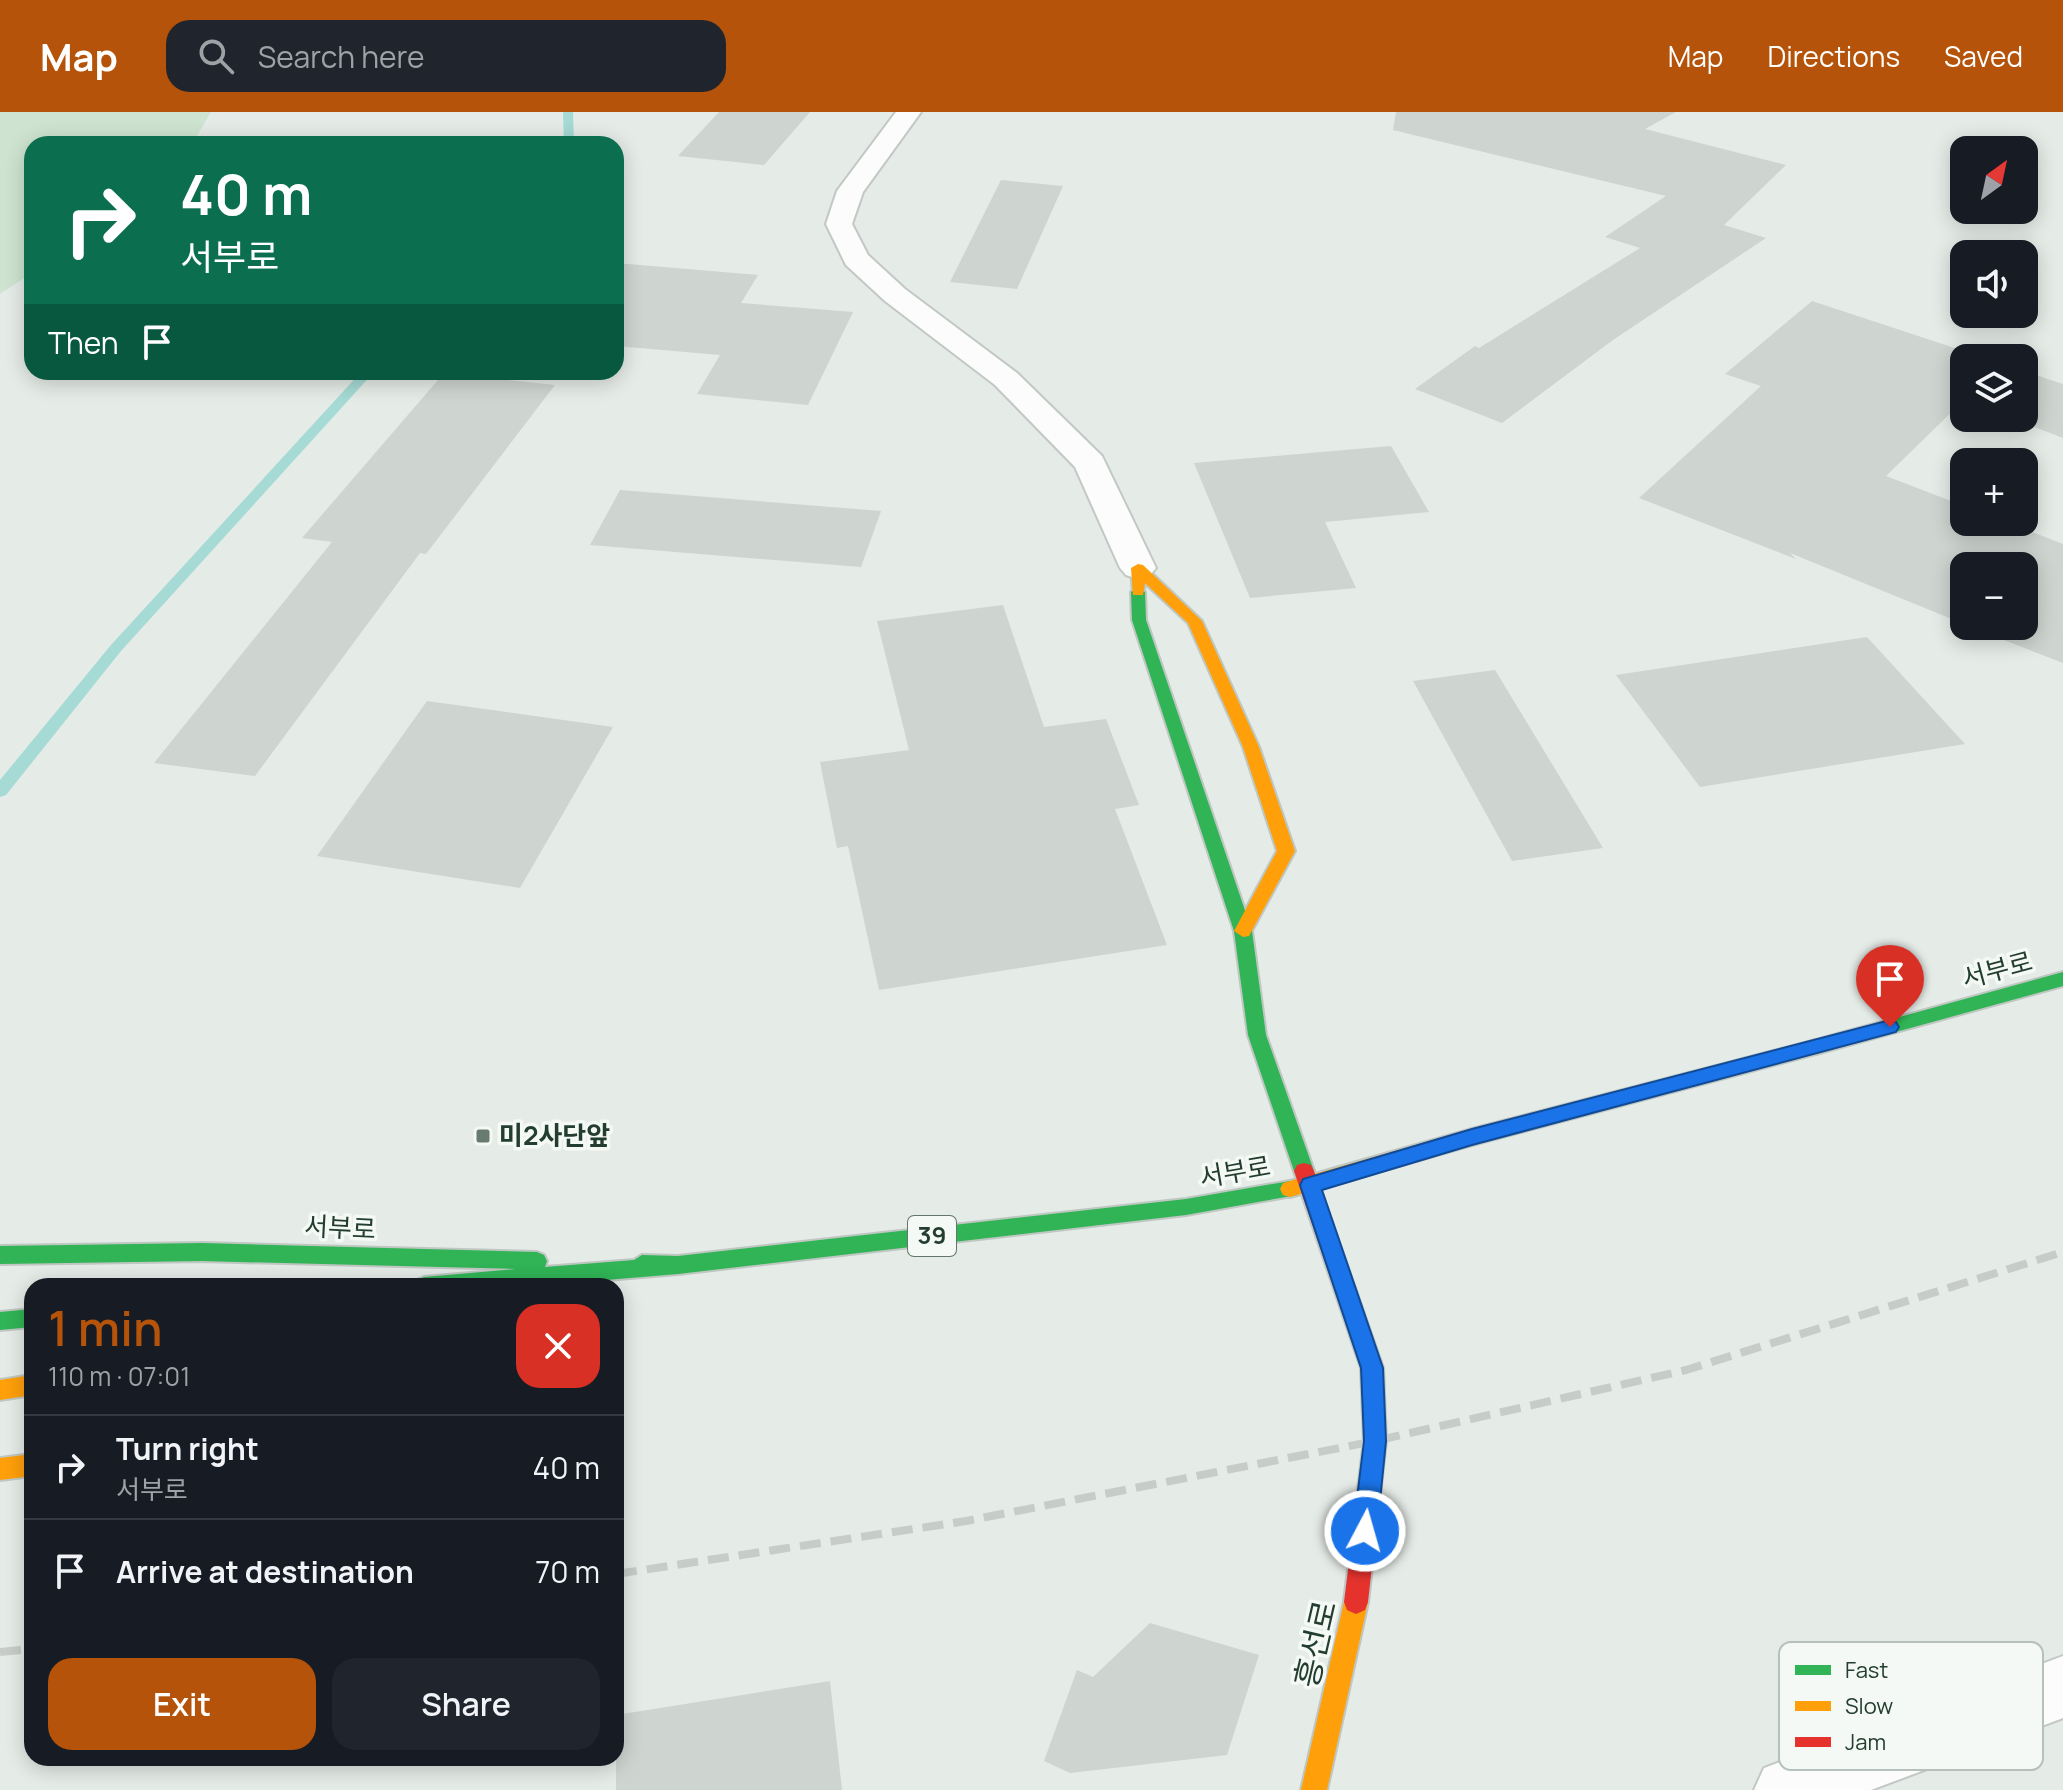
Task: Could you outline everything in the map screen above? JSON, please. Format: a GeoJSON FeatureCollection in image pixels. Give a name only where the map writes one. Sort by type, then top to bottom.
{"type":"FeatureCollection","features":[{"type":"Feature","properties":{"kind":"main road"},"geometry":{"type":"LineString","coordinates":[[1138,568],[1195,621],[1251,747],[1286,851],[1243,931]]}},
{"type":"Feature","properties":{"kind":"main road","name":"흥선로"},"geometry":{"type":"LineString","coordinates":[[1138,568],[1139,620],[1243,931],[1257,1035],[1372,1368],[1375,1441],[1359,1591],[1314,1790]]}},
{"type":"Feature","properties":{"kind":"main road","name":"서부로"},"geometry":{"type":"LineString","coordinates":[[0,1255],[114,1249],[268,1251],[678,1265],[1186,1207],[1310,1185],[1472,1137],[1759,1063],[2063,979]]}},
{"type":"Feature","properties":{"kind":"main road"},"geometry":{"type":"LineString","coordinates":[[521,1278],[678,1265]]}},
{"type":"Feature","properties":{"kind":"main road"},"geometry":{"type":"LineString","coordinates":[[611,1278],[678,1265]]}},
{"type":"Feature","properties":{"kind":"main road","name":"서부로"},"geometry":{"type":"LineString","coordinates":[[624,1286],[678,1265]]}},
{"type":"Feature","properties":{"kind":"main road"},"geometry":{"type":"LineString","coordinates":[[0,1321],[24,1319]]}},
{"type":"Feature","properties":{"kind":"main road"},"geometry":{"type":"LineString","coordinates":[[0,1390],[24,1386]]}},
{"type":"Feature","properties":{"kind":"main road"},"geometry":{"type":"LineString","coordinates":[[0,1469],[24,1466]]}},
{"type":"Feature","properties":{"kind":"street"},"geometry":{"type":"LineString","coordinates":[[909,112],[850,191],[839,224],[856,259],[895,295],[1006,379],[1090,463],[1138,568]]}},
{"type":"Feature","properties":{"kind":"street"},"geometry":{"type":"LineString","coordinates":[[2043,1694],[2063,1687]]}},
{"type":"Feature","properties":{"kind":"street"},"geometry":{"type":"LineString","coordinates":[[1786,1790],[1840,1770]]}},
{"type":"Feature","properties":{"kind":"green space"},"geometry":{"type":"Polygon","coordinates":[[[0,112],[211,112],[197,136],[24,136],[24,278],[0,294],[0,112]]]}},
{"type":"Feature","properties":{"kind":"building"},"geometry":{"type":"Polygon","coordinates":[[[719,112],[810,112],[764,165],[678,156],[719,112]]]}},
{"type":"Feature","properties":{"kind":"building"},"geometry":{"type":"Polygon","coordinates":[[[1396,112],[1676,112],[1645,129],[1786,165],[1724,225],[1766,238],[1613,340],[1502,423],[1415,389],[1475,346],[1479,348],[1640,248],[1605,237],[1666,196],[1393,130],[1396,112]]]}},
{"type":"Feature","properties":{"kind":"building"},"geometry":{"type":"Polygon","coordinates":[[[1001,180],[1063,186],[1017,289],[950,282],[1001,180]]]}},
{"type":"Feature","properties":{"kind":"building"},"geometry":{"type":"Polygon","coordinates":[[[624,264],[758,275],[741,303],[853,312],[808,405],[697,394],[720,355],[624,347],[624,264]]]}},
{"type":"Feature","properties":{"kind":"building"},"geometry":{"type":"Polygon","coordinates":[[[1812,301],[1950,346],[1950,414],[1886,476],[1950,501],[1950,536],[2038,534],[2063,544],[2063,663],[2004,640],[2038,640],[2038,552],[1950,552],[1950,618],[1790,553],[1796,559],[1639,498],[1761,386],[1725,374],[1812,301]]]}},
{"type":"Feature","properties":{"kind":"building"},"geometry":{"type":"Polygon","coordinates":[[[2038,376],[2063,384],[2063,438],[2038,428],[2038,376]]]}},
{"type":"Feature","properties":{"kind":"building"},"geometry":{"type":"Polygon","coordinates":[[[438,380],[509,380],[555,385],[426,554],[420,553],[255,776],[154,763],[332,542],[302,538],[438,380]]]}},
{"type":"Feature","properties":{"kind":"building"},"geometry":{"type":"Polygon","coordinates":[[[1391,446],[1429,512],[1325,522],[1356,588],[1250,598],[1194,463],[1391,446]]]}},
{"type":"Feature","properties":{"kind":"building"},"geometry":{"type":"Polygon","coordinates":[[[620,490],[881,511],[861,567],[590,545],[620,490]]]}},
{"type":"Feature","properties":{"kind":"building"},"geometry":{"type":"Polygon","coordinates":[[[1003,605],[1044,727],[1106,719],[1139,805],[1115,809],[1167,945],[879,990],[848,846],[837,848],[820,762],[909,750],[877,621],[1003,605]]]}},
{"type":"Feature","properties":{"kind":"building"},"geometry":{"type":"Polygon","coordinates":[[[1867,637],[1965,744],[1700,787],[1616,675],[1867,637]]]}},
{"type":"Feature","properties":{"kind":"building"},"geometry":{"type":"Polygon","coordinates":[[[1495,670],[1603,848],[1512,861],[1413,681],[1495,670]]]}},
{"type":"Feature","properties":{"kind":"building"},"geometry":{"type":"Polygon","coordinates":[[[427,701],[613,727],[520,888],[317,856],[427,701]]]}},
{"type":"Feature","properties":{"kind":"building"},"geometry":{"type":"Polygon","coordinates":[[[1150,1623],[1259,1655],[1227,1755],[1070,1773],[1044,1761],[1077,1670],[1093,1677],[1150,1623]]]}},
{"type":"Feature","properties":{"kind":"building"},"geometry":{"type":"Polygon","coordinates":[[[830,1681],[842,1790],[616,1790],[616,1766],[624,1766],[624,1714],[830,1681]]]}},
{"type":"Feature","properties":{"kind":"waterway"},"geometry":{"type":"LineString","coordinates":[[568,112],[569,136]]}},
{"type":"Feature","properties":{"kind":"waterway"},"geometry":{"type":"LineString","coordinates":[[0,791],[116,648],[361,380]]}},
{"type":"Feature","properties":{"kind":"railway"},"geometry":{"type":"LineString","coordinates":[[624,1573],[966,1521],[1375,1441],[1686,1370],[2063,1252]]}},
{"type":"Feature","properties":{"kind":"railway"},"geometry":{"type":"LineString","coordinates":[[0,1652],[24,1650]]}},
{"type":"Feature","properties":{"kind":"traffic: fast"},"geometry":{"type":"LineString","coordinates":[[1138,592],[1139,620],[1243,931],[1257,1035],[1304,1171]]}},
{"type":"Feature","properties":{"kind":"traffic: fast"},"geometry":{"type":"LineString","coordinates":[[1816,1047],[2063,979]]}},
{"type":"Feature","properties":{"kind":"traffic: fast"},"geometry":{"type":"LineString","coordinates":[[642,1264],[678,1265],[1186,1207],[1290,1189]]}},
{"type":"Feature","properties":{"kind":"traffic: fast"},"geometry":{"type":"LineString","coordinates":[[0,1255],[202,1252],[537,1261]]}},
{"type":"Feature","properties":{"kind":"traffic: fast"},"geometry":{"type":"LineString","coordinates":[[521,1278],[678,1265]]}},
{"type":"Feature","properties":{"kind":"traffic: fast"},"geometry":{"type":"LineString","coordinates":[[0,1321],[24,1319]]}},
{"type":"Feature","properties":{"kind":"traffic: slow"},"geometry":{"type":"LineString","coordinates":[[1138,592],[1138,568],[1195,621],[1251,747],[1286,851],[1243,931]]}},
{"type":"Feature","properties":{"kind":"traffic: slow"},"geometry":{"type":"LineString","coordinates":[[1290,1189],[1472,1137],[1816,1047]]}},
{"type":"Feature","properties":{"kind":"traffic: slow"},"geometry":{"type":"LineString","coordinates":[[0,1390],[24,1386]]}},
{"type":"Feature","properties":{"kind":"traffic: slow"},"geometry":{"type":"LineString","coordinates":[[0,1469],[24,1466]]}},
{"type":"Feature","properties":{"kind":"traffic: slow"},"geometry":{"type":"LineString","coordinates":[[1314,1790],[1356,1602]]}},
{"type":"Feature","properties":{"kind":"traffic: jam"},"geometry":{"type":"LineString","coordinates":[[1304,1171],[1372,1368],[1375,1441],[1356,1602]]}},
{"type":"Feature","properties":{"kind":"place","name":"미2사단앞"},"geometry":{"type":"Point","coordinates":[483,1136]}},
{"type":"Feature","properties":{"kind":"route"},"geometry":{"type":"LineString","coordinates":[[1365,1531],[1375,1441],[1372,1368],[1310,1185],[1472,1137],[1890,1027]]}}]}
